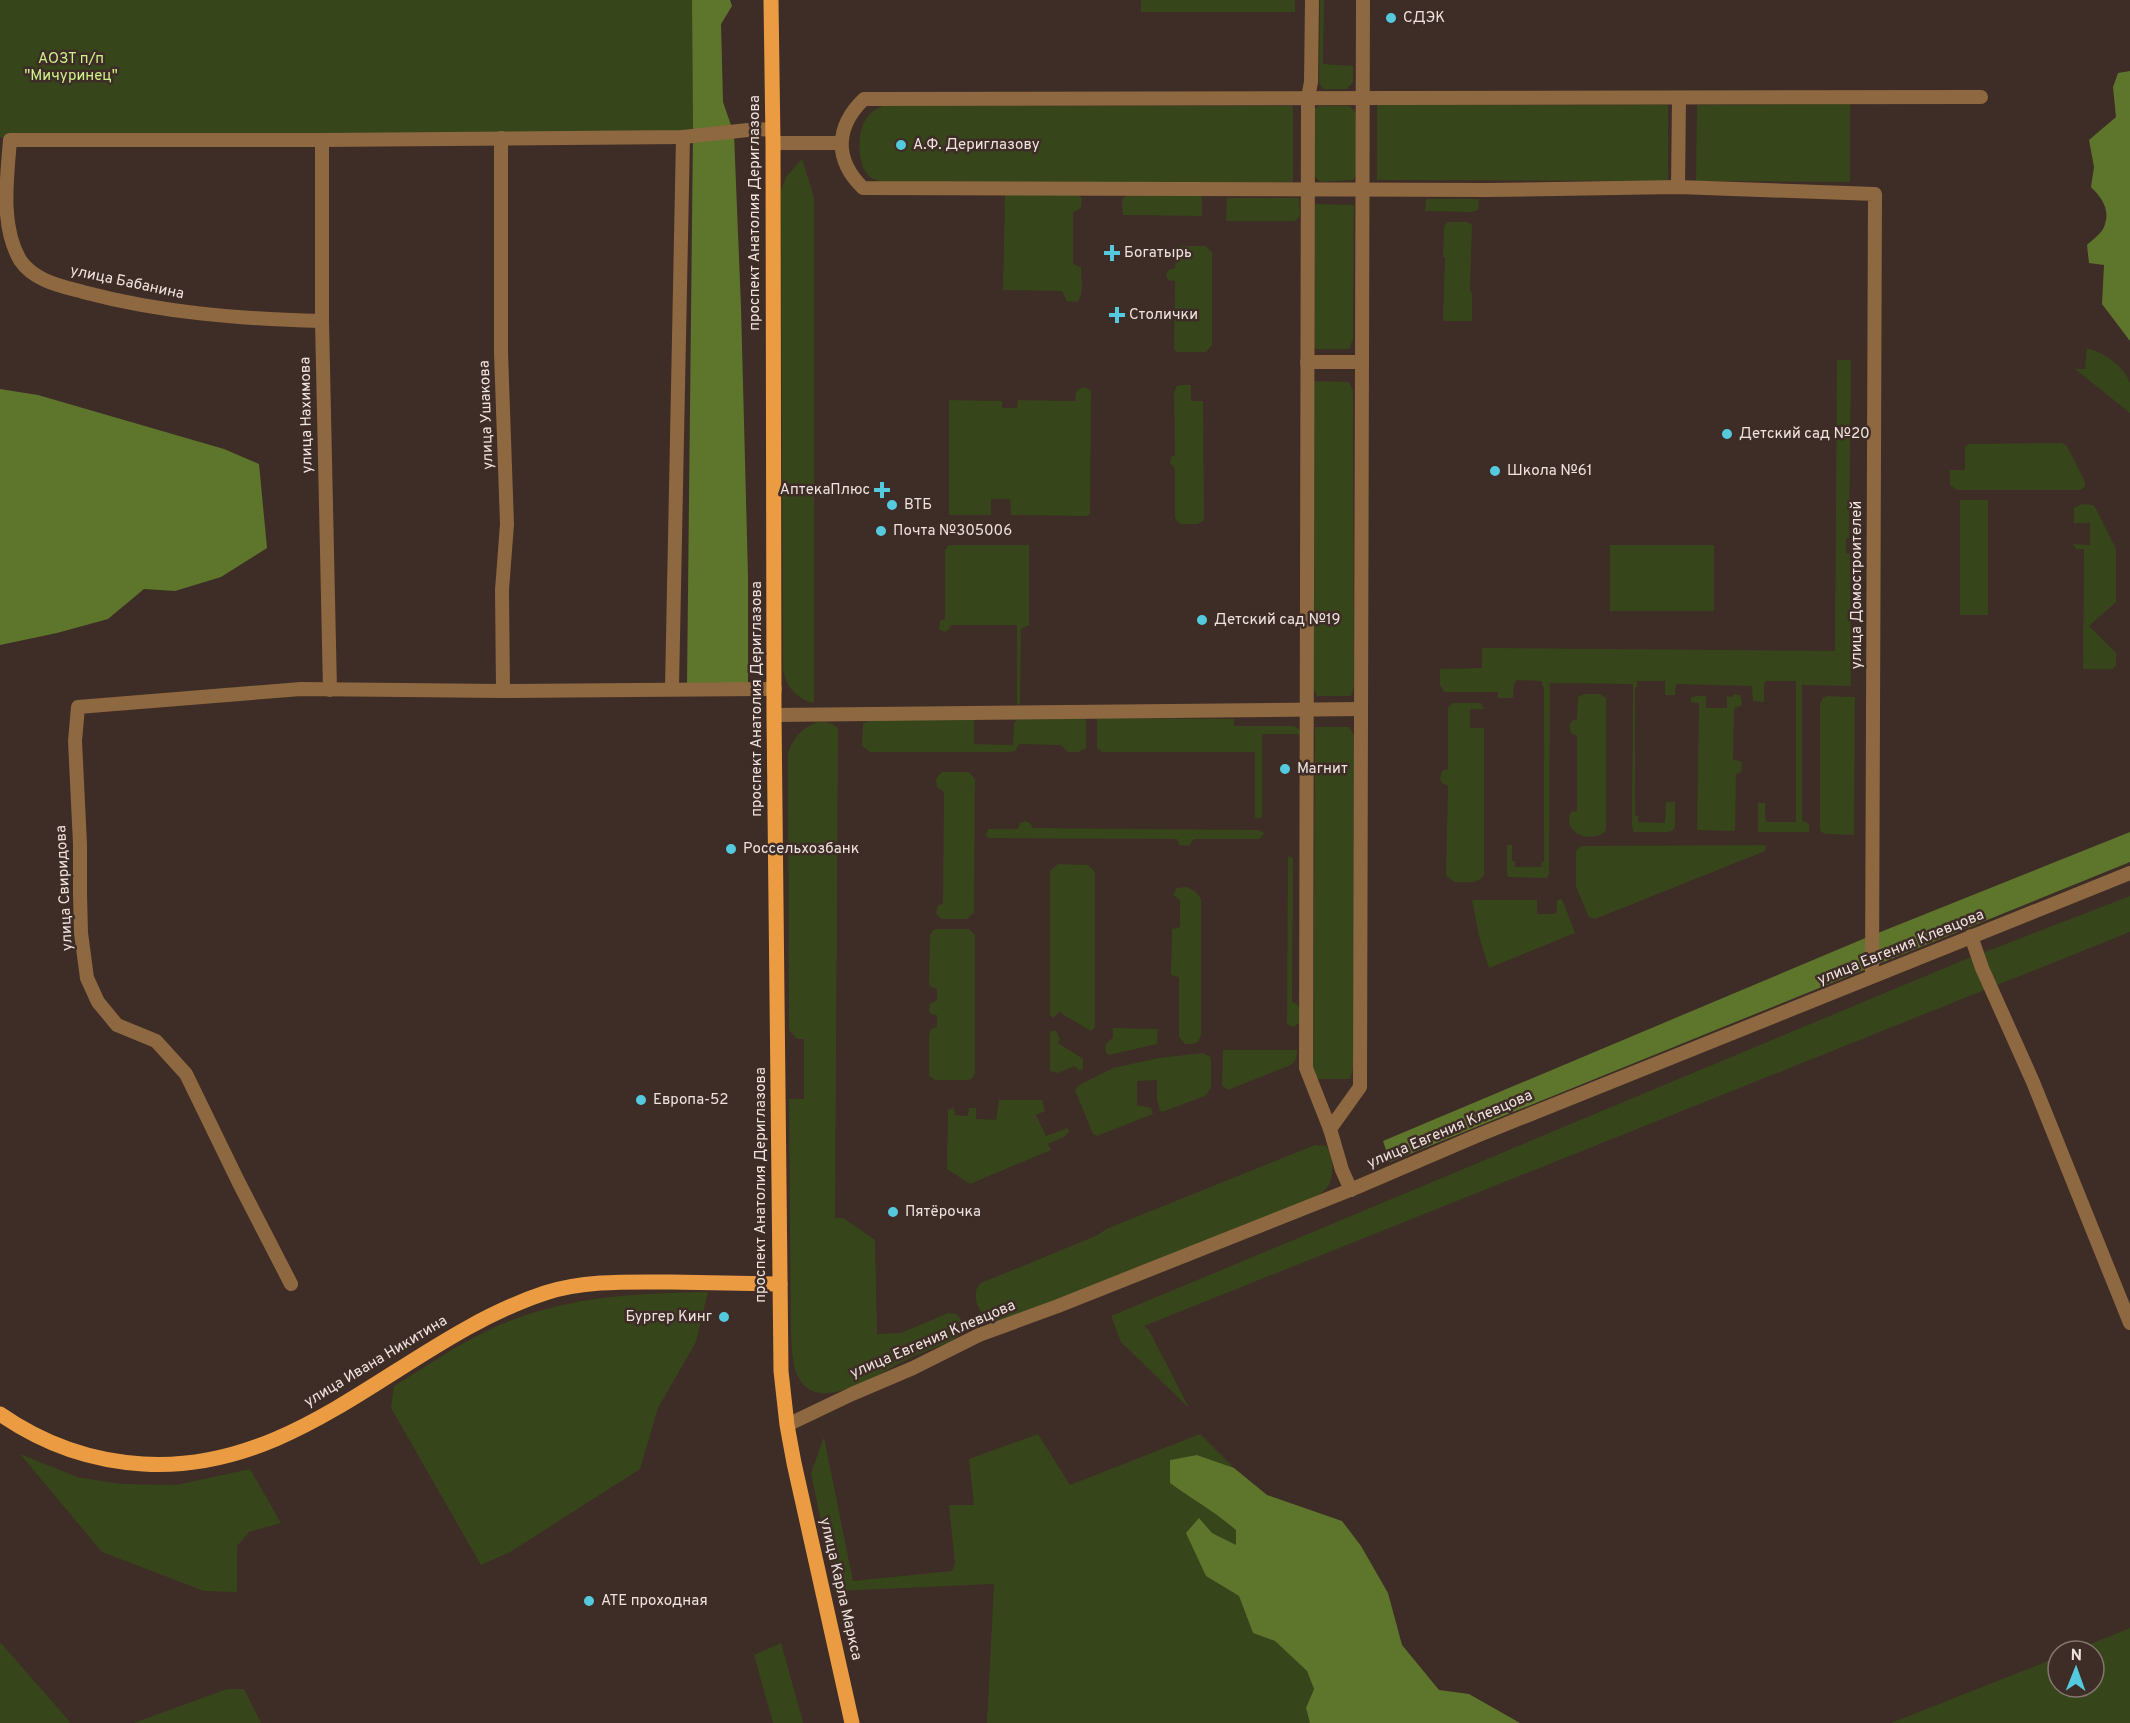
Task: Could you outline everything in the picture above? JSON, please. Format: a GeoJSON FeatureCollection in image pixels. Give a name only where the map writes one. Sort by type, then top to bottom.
{"type":"FeatureCollection","features":[{"type":"Feature","properties":{"kind":"main road","name":"проспект Анатолия Дериглазова"},"geometry":{"type":"LineString","coordinates":[[771,0],[780,1346],[787,1425]]}},
{"type":"Feature","properties":{"kind":"main road","name":"улица Ивана Никитина"},"geometry":{"type":"LineString","coordinates":[[0,1414],[23,1430],[55,1445],[119,1463],[155,1465],[213,1461],[284,1437],[464,1331],[504,1310],[547,1293],[624,1282],[780,1284]]}},
{"type":"Feature","properties":{"kind":"main road","name":"улица Карла Маркса"},"geometry":{"type":"LineString","coordinates":[[787,1425],[852,1723]]}},
{"type":"Feature","properties":{"kind":"street"},"geometry":{"type":"LineString","coordinates":[[1312,0],[1311,82],[1308,98],[1306,1068],[1351,1190]]}},
{"type":"Feature","properties":{"kind":"street"},"geometry":{"type":"LineString","coordinates":[[1330,1129],[1360,1087],[1363,0]]}},
{"type":"Feature","properties":{"kind":"street"},"geometry":{"type":"LineString","coordinates":[[1678,99],[1678,187],[1363,190],[862,188],[852,178],[844,164],[841,143],[846,122],[853,109],[864,99],[1981,97]]}},
{"type":"Feature","properties":{"kind":"street"},"geometry":{"type":"LineString","coordinates":[[322,140],[773,136],[841,143]]}},
{"type":"Feature","properties":{"kind":"street"},"geometry":{"type":"LineString","coordinates":[[672,688],[683,137]]}},
{"type":"Feature","properties":{"kind":"street","name":"улица Ушакова"},"geometry":{"type":"LineString","coordinates":[[501,138],[501,353],[507,524],[502,590],[503,691]]}},
{"type":"Feature","properties":{"kind":"street","name":"улица Бабанина"},"geometry":{"type":"LineString","coordinates":[[322,140],[10,140],[5,206],[9,237],[20,261],[31,272],[49,283],[119,302],[187,313],[246,319],[322,321]]}},
{"type":"Feature","properties":{"kind":"street","name":"улица Нахимова"},"geometry":{"type":"LineString","coordinates":[[322,140],[322,321],[330,690]]}},
{"type":"Feature","properties":{"kind":"street","name":"улица Домостроителей"},"geometry":{"type":"LineString","coordinates":[[1678,187],[1875,194],[1872,976]]}},
{"type":"Feature","properties":{"kind":"street"},"geometry":{"type":"LineString","coordinates":[[1307,362],[1362,363]]}},
{"type":"Feature","properties":{"kind":"street","name":"улица Свиридова"},"geometry":{"type":"LineString","coordinates":[[291,1284],[238,1183],[186,1074],[156,1041],[117,1025],[98,1002],[87,978],[81,933],[75,741],[78,707],[301,689],[330,690]]}},
{"type":"Feature","properties":{"kind":"street"},"geometry":{"type":"LineString","coordinates":[[330,690],[775,689]]}},
{"type":"Feature","properties":{"kind":"street"},"geometry":{"type":"LineString","coordinates":[[774,716],[1361,709]]}},
{"type":"Feature","properties":{"kind":"street","name":"улица Евгения Клевцова"},"geometry":{"type":"LineString","coordinates":[[787,1425],[913,1368],[979,1335],[1351,1190],[1495,1129],[2130,873]]}},
{"type":"Feature","properties":{"kind":"street"},"geometry":{"type":"LineString","coordinates":[[1971,936],[1982,968],[2033,1082],[2130,1323]]}},
{"type":"Feature","properties":{"kind":"green space","name":"АОЗТ п/п \"Мичуринец\""},"geometry":{"type":"Polygon","coordinates":[[[0,0],[692,0],[693,132],[0,137],[0,0]]]}},
{"type":"Feature","properties":{"kind":"green space"},"geometry":{"type":"Polygon","coordinates":[[[692,0],[730,0],[732,6],[721,24],[723,102],[734,134],[748,576],[748,685],[687,685],[693,132],[692,0]]]}},
{"type":"Feature","properties":{"kind":"green space"},"geometry":{"type":"Polygon","coordinates":[[[1141,0],[1295,0],[1295,12],[1141,12],[1141,0]]]}},
{"type":"Feature","properties":{"kind":"green space"},"geometry":{"type":"Polygon","coordinates":[[[1320,0],[1324,0],[1323,64],[1353,66],[1353,82],[1347,89],[1323,89],[1319,83],[1320,0]]]}},
{"type":"Feature","properties":{"kind":"green space"},"geometry":{"type":"Polygon","coordinates":[[[2130,71],[2130,341],[2102,304],[2104,265],[2089,263],[2087,245],[2103,229],[2106,221],[2106,210],[2102,200],[2091,187],[2094,167],[2089,140],[2116,117],[2113,87],[2118,73],[2130,71]]]}},
{"type":"Feature","properties":{"kind":"green space"},"geometry":{"type":"Polygon","coordinates":[[[1850,104],[1850,182],[1696,181],[1697,105],[1850,104]]]}},
{"type":"Feature","properties":{"kind":"green space"},"geometry":{"type":"Polygon","coordinates":[[[1377,105],[1668,105],[1668,181],[1377,180],[1377,105]]]}},
{"type":"Feature","properties":{"kind":"green space"},"geometry":{"type":"Polygon","coordinates":[[[883,106],[1293,106],[1293,182],[882,182],[870,177],[865,171],[860,157],[860,141],[862,127],[867,118],[877,108],[883,106]]]}},
{"type":"Feature","properties":{"kind":"green space"},"geometry":{"type":"Polygon","coordinates":[[[1319,106],[1350,106],[1357,114],[1357,173],[1353,180],[1321,182],[1313,175],[1314,109],[1319,106]]]}},
{"type":"Feature","properties":{"kind":"green space"},"geometry":{"type":"Polygon","coordinates":[[[802,159],[814,197],[814,703],[802,699],[789,687],[783,669],[781,190],[786,177],[802,159]]]}},
{"type":"Feature","properties":{"kind":"green space"},"geometry":{"type":"Polygon","coordinates":[[[1005,194],[1078,195],[1082,198],[1081,208],[1073,212],[1073,263],[1081,268],[1082,281],[1082,291],[1077,302],[1067,301],[1062,291],[1003,290],[1005,194]]]}},
{"type":"Feature","properties":{"kind":"green space"},"geometry":{"type":"Polygon","coordinates":[[[1129,194],[1200,194],[1202,215],[1123,215],[1122,199],[1129,194]]]}},
{"type":"Feature","properties":{"kind":"green space"},"geometry":{"type":"Polygon","coordinates":[[[1227,198],[1299,198],[1300,216],[1295,221],[1226,221],[1227,198]]]}},
{"type":"Feature","properties":{"kind":"green space"},"geometry":{"type":"Polygon","coordinates":[[[1426,199],[1479,199],[1478,210],[1472,212],[1425,211],[1426,199]]]}},
{"type":"Feature","properties":{"kind":"green space"},"geometry":{"type":"Polygon","coordinates":[[[1312,204],[1354,205],[1353,339],[1349,349],[1316,349],[1313,345],[1312,204]]]}},
{"type":"Feature","properties":{"kind":"green space"},"geometry":{"type":"Polygon","coordinates":[[[1447,222],[1472,224],[1470,291],[1472,292],[1472,321],[1443,321],[1444,227],[1447,222]]]}},
{"type":"Feature","properties":{"kind":"green space"},"geometry":{"type":"Polygon","coordinates":[[[1181,246],[1205,246],[1212,252],[1212,345],[1206,352],[1177,352],[1174,349],[1175,281],[1168,280],[1166,275],[1168,270],[1175,268],[1176,250],[1181,246]]]}},
{"type":"Feature","properties":{"kind":"green space"},"geometry":{"type":"Polygon","coordinates":[[[2087,348],[2107,357],[2119,366],[2128,378],[2130,413],[2075,369],[2085,369],[2087,348]]]}},
{"type":"Feature","properties":{"kind":"green space"},"geometry":{"type":"Polygon","coordinates":[[[1837,360],[1851,360],[1849,538],[1846,538],[1846,553],[1850,554],[1851,686],[1802,685],[1802,820],[1809,824],[1809,832],[1758,832],[1758,803],[1765,803],[1767,822],[1796,822],[1796,681],[1766,681],[1764,702],[1753,701],[1752,686],[1676,684],[1675,695],[1665,695],[1665,681],[1637,681],[1637,687],[1635,687],[1635,816],[1638,816],[1638,822],[1665,823],[1666,802],[1675,802],[1675,827],[1668,832],[1634,832],[1632,827],[1633,684],[1550,683],[1549,874],[1547,878],[1509,877],[1507,875],[1507,845],[1512,845],[1512,861],[1515,861],[1515,867],[1541,867],[1544,862],[1544,687],[1542,681],[1516,680],[1513,698],[1498,698],[1498,692],[1444,692],[1440,685],[1440,669],[1482,668],[1482,648],[1835,651],[1837,360]]]}},
{"type":"Feature","properties":{"kind":"green space"},"geometry":{"type":"Polygon","coordinates":[[[1315,381],[1349,382],[1353,391],[1354,686],[1351,696],[1317,696],[1313,687],[1313,384],[1315,381]]]}},
{"type":"Feature","properties":{"kind":"green space"},"geometry":{"type":"Polygon","coordinates":[[[1191,385],[1191,401],[1203,401],[1204,518],[1197,524],[1180,524],[1175,518],[1175,469],[1170,463],[1171,457],[1175,455],[1174,392],[1177,386],[1191,385]]]}},
{"type":"Feature","properties":{"kind":"green space"},"geometry":{"type":"Polygon","coordinates":[[[1083,387],[1091,392],[1090,514],[1086,516],[1011,515],[1010,499],[991,499],[991,515],[949,515],[949,400],[1002,401],[1002,408],[1017,408],[1018,400],[1075,401],[1076,391],[1083,387]]]}},
{"type":"Feature","properties":{"kind":"green space"},"geometry":{"type":"Polygon","coordinates":[[[0,389],[38,395],[224,449],[259,464],[267,548],[221,577],[175,591],[144,589],[108,619],[0,645],[0,389]]]}},
{"type":"Feature","properties":{"kind":"green space"},"geometry":{"type":"Polygon","coordinates":[[[2062,443],[2067,446],[2085,482],[2081,490],[1957,490],[1950,485],[1950,470],[1965,470],[1965,447],[1968,444],[2062,443]]]}},
{"type":"Feature","properties":{"kind":"green space"},"geometry":{"type":"Polygon","coordinates":[[[1960,500],[1988,500],[1988,615],[1960,615],[1960,500]]]}},
{"type":"Feature","properties":{"kind":"green space"},"geometry":{"type":"Polygon","coordinates":[[[2082,504],[2095,507],[2116,549],[2116,602],[2089,626],[2116,653],[2116,665],[2113,669],[2083,669],[2084,549],[2076,549],[2073,544],[2090,545],[2090,523],[2074,523],[2074,508],[2082,504]]]}},
{"type":"Feature","properties":{"kind":"green space"},"geometry":{"type":"Polygon","coordinates":[[[949,545],[1029,545],[1029,625],[1021,629],[1020,705],[1017,704],[1017,625],[951,625],[945,632],[939,629],[940,621],[945,619],[945,550],[949,545]]]}},
{"type":"Feature","properties":{"kind":"green space"},"geometry":{"type":"Polygon","coordinates":[[[1610,545],[1714,545],[1714,611],[1610,611],[1610,545]]]}},
{"type":"Feature","properties":{"kind":"green space"},"geometry":{"type":"Polygon","coordinates":[[[1584,694],[1600,694],[1606,698],[1606,828],[1605,832],[1593,837],[1574,831],[1569,820],[1571,812],[1577,811],[1577,736],[1571,733],[1569,725],[1577,719],[1578,697],[1584,694]]]}},
{"type":"Feature","properties":{"kind":"green space"},"geometry":{"type":"Polygon","coordinates":[[[1734,694],[1740,695],[1742,701],[1741,706],[1734,708],[1733,759],[1742,762],[1741,772],[1736,774],[1735,831],[1697,830],[1699,703],[1691,702],[1691,698],[1706,696],[1706,708],[1727,708],[1727,696],[1732,697],[1734,694]]]}},
{"type":"Feature","properties":{"kind":"green space"},"geometry":{"type":"Polygon","coordinates":[[[1827,696],[1855,697],[1854,835],[1826,834],[1821,832],[1820,828],[1820,704],[1827,696]]]}},
{"type":"Feature","properties":{"kind":"green space"},"geometry":{"type":"Polygon","coordinates":[[[1453,703],[1481,703],[1484,709],[1470,709],[1470,728],[1484,728],[1484,875],[1471,882],[1454,882],[1446,875],[1448,786],[1442,783],[1440,778],[1442,771],[1448,769],[1448,708],[1453,703]]]}},
{"type":"Feature","properties":{"kind":"green space"},"geometry":{"type":"Polygon","coordinates":[[[1018,717],[1084,717],[1086,720],[1086,748],[1079,752],[1068,752],[1061,745],[1019,744],[1015,751],[1009,752],[870,752],[862,746],[863,724],[872,719],[974,720],[974,744],[1013,745],[1014,724],[1018,717]]]}},
{"type":"Feature","properties":{"kind":"green space"},"geometry":{"type":"Polygon","coordinates":[[[1097,718],[1234,719],[1234,726],[1294,726],[1301,734],[1262,734],[1262,815],[1261,818],[1255,818],[1255,752],[1102,752],[1097,748],[1097,718]]]}},
{"type":"Feature","properties":{"kind":"green space"},"geometry":{"type":"Polygon","coordinates":[[[819,722],[827,722],[838,729],[835,1218],[843,1218],[875,1240],[877,1334],[901,1333],[948,1313],[956,1314],[964,1325],[958,1337],[946,1343],[912,1357],[855,1386],[823,1393],[810,1390],[800,1380],[795,1370],[792,1353],[789,1099],[804,1099],[804,1039],[797,1039],[789,1030],[788,753],[799,733],[819,722]]]}},
{"type":"Feature","properties":{"kind":"green space"},"geometry":{"type":"Polygon","coordinates":[[[1315,727],[1349,727],[1354,735],[1354,1066],[1350,1079],[1316,1079],[1313,1071],[1315,727]]]}},
{"type":"Feature","properties":{"kind":"green space"},"geometry":{"type":"Polygon","coordinates":[[[942,772],[969,772],[975,779],[974,912],[967,919],[941,919],[936,913],[937,907],[943,903],[944,792],[937,787],[936,779],[942,772]]]}},
{"type":"Feature","properties":{"kind":"green space"},"geometry":{"type":"Polygon","coordinates":[[[1025,821],[1033,828],[1259,830],[1264,833],[1260,839],[1194,839],[1189,846],[1180,845],[1177,839],[989,838],[986,836],[988,829],[1018,829],[1020,823],[1025,821]]]}},
{"type":"Feature","properties":{"kind":"green space"},"geometry":{"type":"Polygon","coordinates":[[[2130,832],[2130,862],[1390,1162],[1383,1141],[1863,939],[2130,832]]]}},
{"type":"Feature","properties":{"kind":"green space"},"geometry":{"type":"Polygon","coordinates":[[[1764,845],[1765,851],[1595,919],[1589,917],[1576,887],[1576,852],[1579,847],[1583,846],[1764,845]]]}},
{"type":"Feature","properties":{"kind":"green space"},"geometry":{"type":"Polygon","coordinates":[[[1288,856],[1293,858],[1292,1002],[1299,1007],[1301,1021],[1294,1027],[1287,1024],[1288,856]]]}},
{"type":"Feature","properties":{"kind":"green space"},"geometry":{"type":"Polygon","coordinates":[[[1058,864],[1088,865],[1095,872],[1095,1027],[1091,1031],[1059,1012],[1053,1018],[1050,1015],[1050,871],[1058,864]]]}},
{"type":"Feature","properties":{"kind":"green space"},"geometry":{"type":"Polygon","coordinates":[[[1187,887],[1196,892],[1201,899],[1201,1035],[1198,1042],[1193,1044],[1185,1044],[1179,1037],[1179,977],[1171,975],[1172,929],[1180,927],[1180,900],[1173,895],[1177,888],[1187,887]]]}},
{"type":"Feature","properties":{"kind":"green space"},"geometry":{"type":"Polygon","coordinates":[[[2130,896],[2130,932],[1144,1326],[1149,1330],[1189,1408],[1121,1342],[1111,1316],[1959,962],[2130,896]]]}},
{"type":"Feature","properties":{"kind":"green space"},"geometry":{"type":"Polygon","coordinates":[[[1562,899],[1575,933],[1489,968],[1479,936],[1472,900],[1537,900],[1537,914],[1556,914],[1557,900],[1562,899]]]}},
{"type":"Feature","properties":{"kind":"green space"},"geometry":{"type":"Polygon","coordinates":[[[969,929],[975,935],[975,1073],[972,1079],[935,1080],[929,1076],[929,1035],[931,1029],[937,1027],[937,1015],[929,1011],[930,1004],[937,1000],[937,989],[929,983],[930,935],[933,930],[969,929]]]}},
{"type":"Feature","properties":{"kind":"green space"},"geometry":{"type":"Polygon","coordinates":[[[1113,1028],[1158,1029],[1157,1044],[1109,1055],[1105,1046],[1113,1038],[1113,1028]]]}},
{"type":"Feature","properties":{"kind":"green space"},"geometry":{"type":"Polygon","coordinates":[[[1051,1031],[1056,1031],[1060,1039],[1058,1043],[1083,1059],[1083,1069],[1079,1071],[1075,1066],[1057,1073],[1050,1071],[1051,1031]]]}},
{"type":"Feature","properties":{"kind":"green space"},"geometry":{"type":"Polygon","coordinates":[[[1223,1050],[1297,1050],[1296,1059],[1291,1065],[1228,1090],[1222,1085],[1223,1050]]]}},
{"type":"Feature","properties":{"kind":"green space"},"geometry":{"type":"Polygon","coordinates":[[[1203,1053],[1210,1057],[1211,1061],[1211,1088],[1205,1096],[1162,1112],[1157,1099],[1157,1080],[1137,1081],[1137,1105],[1151,1108],[1153,1114],[1097,1136],[1093,1134],[1075,1090],[1079,1085],[1113,1068],[1159,1058],[1203,1053]]]}},
{"type":"Feature","properties":{"kind":"green space"},"geometry":{"type":"Polygon","coordinates":[[[999,1100],[1042,1100],[1045,1111],[1036,1115],[1046,1136],[1068,1128],[1069,1132],[1064,1137],[1048,1144],[1051,1150],[970,1184],[947,1169],[948,1110],[954,1108],[955,1115],[968,1116],[969,1108],[976,1108],[976,1119],[996,1120],[999,1100]]]}},
{"type":"Feature","properties":{"kind":"green space"},"geometry":{"type":"Polygon","coordinates":[[[1315,1145],[1326,1146],[1329,1150],[1332,1168],[1329,1185],[1313,1198],[1004,1321],[989,1318],[978,1307],[976,1291],[981,1283],[1098,1235],[1106,1229],[1315,1145]]]}},
{"type":"Feature","properties":{"kind":"green space"},"geometry":{"type":"Polygon","coordinates":[[[708,1292],[696,1342],[658,1408],[640,1469],[512,1551],[481,1565],[391,1408],[394,1386],[473,1338],[511,1320],[538,1311],[594,1299],[708,1292]]]}},
{"type":"Feature","properties":{"kind":"green space"},"geometry":{"type":"Polygon","coordinates":[[[1038,1434],[1070,1485],[1200,1434],[1234,1468],[1197,1455],[1170,1460],[1170,1483],[1236,1530],[1237,1546],[1212,1533],[1199,1518],[1206,1576],[1239,1596],[1253,1633],[1275,1641],[1307,1671],[1314,1689],[1306,1708],[1310,1723],[987,1723],[994,1584],[835,1591],[811,1473],[824,1437],[853,1581],[952,1571],[955,1563],[949,1505],[974,1505],[969,1459],[1038,1434]]]}},
{"type":"Feature","properties":{"kind":"green space"},"geometry":{"type":"Polygon","coordinates":[[[20,1454],[77,1477],[121,1484],[176,1485],[250,1469],[281,1523],[249,1532],[237,1546],[237,1592],[204,1591],[102,1552],[20,1454]]]}},
{"type":"Feature","properties":{"kind":"green space"},"geometry":{"type":"Polygon","coordinates":[[[1197,1455],[1234,1468],[1267,1495],[1342,1521],[1361,1546],[1388,1593],[1402,1645],[1439,1690],[1469,1694],[1520,1723],[1310,1723],[1306,1708],[1314,1689],[1307,1671],[1275,1641],[1253,1633],[1239,1596],[1206,1576],[1186,1533],[1199,1518],[1212,1533],[1236,1545],[1236,1530],[1170,1483],[1170,1460],[1197,1455]]]}},
{"type":"Feature","properties":{"kind":"green space"},"geometry":{"type":"Polygon","coordinates":[[[2130,1628],[2130,1723],[1891,1723],[2046,1662],[2046,1699],[2106,1699],[2106,1639],[2103,1639],[2130,1628]]]}},
{"type":"Feature","properties":{"kind":"green space"},"geometry":{"type":"Polygon","coordinates":[[[0,1642],[71,1723],[0,1723],[0,1642]]]}},
{"type":"Feature","properties":{"kind":"green space"},"geometry":{"type":"Polygon","coordinates":[[[781,1643],[802,1723],[773,1723],[754,1655],[781,1643]]]}},
{"type":"Feature","properties":{"kind":"green space"},"geometry":{"type":"Polygon","coordinates":[[[227,1689],[244,1689],[261,1723],[134,1723],[227,1689]]]}},
{"type":"Feature","properties":{"kind":"place","name":"СДЭК"},"geometry":{"type":"Point","coordinates":[1391,18]}},
{"type":"Feature","properties":{"kind":"place","name":"А.Ф. Дериглазову"},"geometry":{"type":"Point","coordinates":[901,145]}},
{"type":"Feature","properties":{"kind":"place","name":"Богатырь"},"geometry":{"type":"Point","coordinates":[1112,253]}},
{"type":"Feature","properties":{"kind":"place","name":"Столички"},"geometry":{"type":"Point","coordinates":[1117,315]}},
{"type":"Feature","properties":{"kind":"place","name":"Детский сад №20"},"geometry":{"type":"Point","coordinates":[1727,434]}},
{"type":"Feature","properties":{"kind":"place","name":"Школа №61"},"geometry":{"type":"Point","coordinates":[1495,471]}},
{"type":"Feature","properties":{"kind":"place","name":"АптекаПлюс"},"geometry":{"type":"Point","coordinates":[882,490]}},
{"type":"Feature","properties":{"kind":"place","name":"ВТБ"},"geometry":{"type":"Point","coordinates":[892,505]}},
{"type":"Feature","properties":{"kind":"place","name":"Почта №305006"},"geometry":{"type":"Point","coordinates":[881,531]}},
{"type":"Feature","properties":{"kind":"place","name":"Детский сад №19"},"geometry":{"type":"Point","coordinates":[1202,620]}},
{"type":"Feature","properties":{"kind":"place","name":"Магнит"},"geometry":{"type":"Point","coordinates":[1285,769]}},
{"type":"Feature","properties":{"kind":"place","name":"Россельхозбанк"},"geometry":{"type":"Point","coordinates":[731,849]}},
{"type":"Feature","properties":{"kind":"place","name":"Европа-52"},"geometry":{"type":"Point","coordinates":[641,1100]}},
{"type":"Feature","properties":{"kind":"place","name":"Пятёрочка"},"geometry":{"type":"Point","coordinates":[893,1212]}},
{"type":"Feature","properties":{"kind":"place","name":"Бургер Кинг"},"geometry":{"type":"Point","coordinates":[724,1317]}},
{"type":"Feature","properties":{"kind":"place","name":"АТЕ проходная"},"geometry":{"type":"Point","coordinates":[589,1601]}}]}
